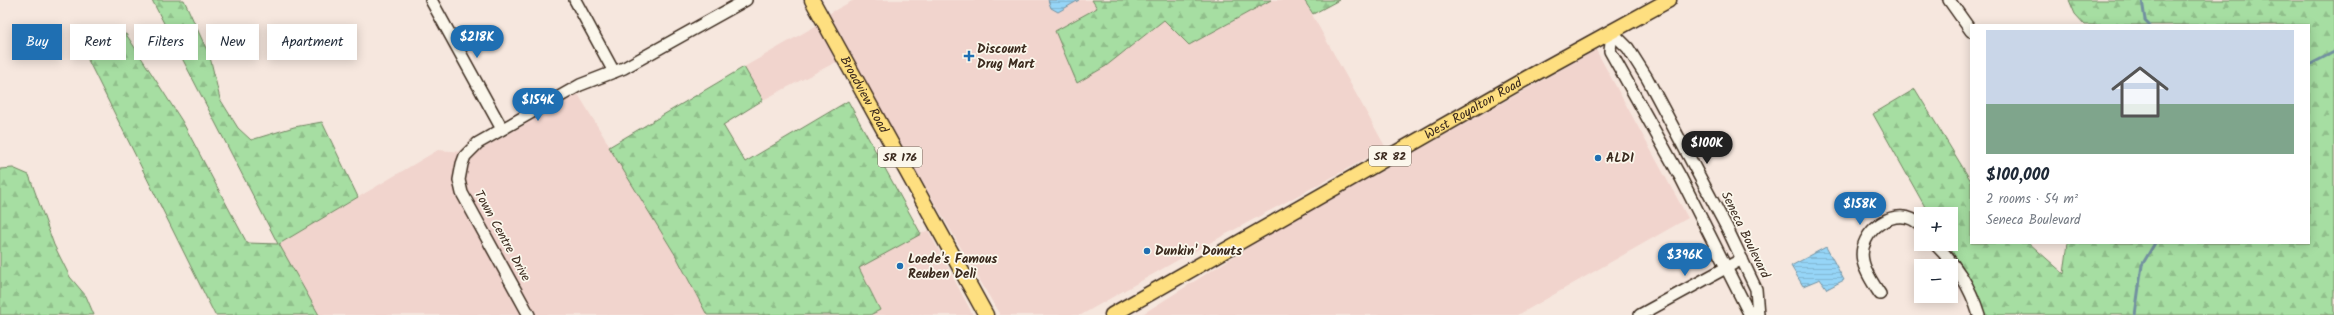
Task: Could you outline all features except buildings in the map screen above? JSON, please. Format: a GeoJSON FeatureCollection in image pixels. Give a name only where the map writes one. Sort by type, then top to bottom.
{"type":"FeatureCollection","features":[{"type":"Feature","properties":{"kind":"main road","name":"Broadview Road"},"geometry":{"type":"LineString","coordinates":[[812,0],[986,315]]}},
{"type":"Feature","properties":{"kind":"main road","name":"West Royalton Road"},"geometry":{"type":"LineString","coordinates":[[1112,315],[1516,84],[1669,0]]}},
{"type":"Feature","properties":{"kind":"street"},"geometry":{"type":"LineString","coordinates":[[431,0],[502,129]]}},
{"type":"Feature","properties":{"kind":"street"},"geometry":{"type":"LineString","coordinates":[[576,0],[614,72]]}},
{"type":"Feature","properties":{"kind":"street","name":"Town Centre Drive"},"geometry":{"type":"LineString","coordinates":[[529,315],[464,197],[459,184],[460,169],[465,156],[478,143],[580,85],[614,72],[746,0]]}},
{"type":"Feature","properties":{"kind":"street"},"geometry":{"type":"LineString","coordinates":[[1949,0],[1970,30]]}},
{"type":"Feature","properties":{"kind":"street"},"geometry":{"type":"LineString","coordinates":[[1612,32],[1610,51],[1681,178],[1750,315]]}},
{"type":"Feature","properties":{"kind":"street","name":"Seneca Boulevard"},"geometry":{"type":"LineString","coordinates":[[1612,32],[1628,48],[1646,78],[1742,259],[1756,289],[1758,315]]}},
{"type":"Feature","properties":{"kind":"street"},"geometry":{"type":"LineString","coordinates":[[1880,294],[1863,261],[1866,242],[1870,231],[1896,216],[1909,218],[1914,221]]}},
{"type":"Feature","properties":{"kind":"street"},"geometry":{"type":"LineString","coordinates":[[1942,251],[1952,260],[1961,274],[1979,315]]}},
{"type":"Feature","properties":{"kind":"street"},"geometry":{"type":"LineString","coordinates":[[1640,315],[1742,259]]}},
{"type":"Feature","properties":{"kind":"shaded area"},"geometry":{"type":"Polygon","coordinates":[[[854,0],[1092,0],[1097,8],[1055,31],[1077,83],[1106,66],[1165,19],[1189,45],[1271,0],[1304,0],[1386,148],[1178,260],[1081,315],[1000,315],[912,164],[828,14],[854,0]]]}},
{"type":"Feature","properties":{"kind":"shaded area"},"geometry":{"type":"Polygon","coordinates":[[[819,24],[840,60],[763,100],[744,67],[819,24]]]}},
{"type":"Feature","properties":{"kind":"shaded area"},"geometry":{"type":"Polygon","coordinates":[[[1596,50],[1688,218],[1518,315],[1141,315],[1271,233],[1596,50]]]}},
{"type":"Feature","properties":{"kind":"shaded area"},"geometry":{"type":"Polygon","coordinates":[[[578,94],[676,256],[707,315],[319,315],[279,244],[438,150],[475,153],[578,94]]]}},
{"type":"Feature","properties":{"kind":"shaded area"},"geometry":{"type":"Polygon","coordinates":[[[928,230],[973,315],[870,315],[880,310],[859,268],[928,230]]]}},
{"type":"Feature","properties":{"kind":"green space"},"geometry":{"type":"Polygon","coordinates":[[[152,0],[184,0],[195,24],[164,24],[152,0]]]}},
{"type":"Feature","properties":{"kind":"green space"},"geometry":{"type":"Polygon","coordinates":[[[1092,0],[1271,0],[1189,45],[1164,20],[1106,66],[1077,83],[1055,31],[1097,8],[1092,0]]]}},
{"type":"Feature","properties":{"kind":"green space"},"geometry":{"type":"Polygon","coordinates":[[[1304,0],[1339,0],[1313,14],[1304,0]]]}},
{"type":"Feature","properties":{"kind":"green space"},"geometry":{"type":"Polygon","coordinates":[[[2069,0],[2334,0],[2334,315],[1982,315],[1979,298],[1958,259],[1952,251],[1958,251],[1958,207],[1925,207],[1873,114],[1915,89],[1970,179],[1970,244],[2030,244],[2064,274],[2068,244],[2310,244],[2310,24],[2084,24],[2075,14],[2069,0]]]}},
{"type":"Feature","properties":{"kind":"green space"},"geometry":{"type":"Polygon","coordinates":[[[198,31],[206,48],[206,60],[211,60],[220,99],[238,128],[251,140],[294,127],[322,122],[358,197],[279,244],[319,315],[215,315],[88,60],[126,60],[126,34],[134,46],[134,60],[143,60],[182,121],[247,243],[278,244],[183,60],[198,60],[198,31]]]}},
{"type":"Feature","properties":{"kind":"green space"},"geometry":{"type":"Polygon","coordinates":[[[744,67],[763,100],[723,125],[745,162],[848,101],[921,234],[859,268],[880,310],[870,315],[707,315],[676,256],[609,147],[744,67]]]}},
{"type":"Feature","properties":{"kind":"green space"},"geometry":{"type":"Polygon","coordinates":[[[13,168],[29,175],[54,245],[70,277],[86,296],[94,315],[0,315],[0,169],[13,168]]]}},
{"type":"Feature","properties":{"kind":"water"},"geometry":{"type":"Polygon","coordinates":[[[1048,0],[1079,0],[1058,12],[1051,8],[1048,0]]]}},
{"type":"Feature","properties":{"kind":"water"},"geometry":{"type":"Polygon","coordinates":[[[1826,247],[1844,280],[1827,289],[1820,279],[1803,286],[1791,266],[1826,247]]]}},
{"type":"Feature","properties":{"kind":"waterway"},"geometry":{"type":"LineString","coordinates":[[2142,0],[2145,20],[2149,24]]}},
{"type":"Feature","properties":{"kind":"waterway"},"geometry":{"type":"LineString","coordinates":[[2310,64],[2334,52]]}},
{"type":"Feature","properties":{"kind":"waterway"},"geometry":{"type":"LineString","coordinates":[[2135,315],[2142,265],[2154,244]]}},
{"type":"Feature","properties":{"kind":"place","name":"Discount Drug Mart"},"geometry":{"type":"Point","coordinates":[969,56]}},
{"type":"Feature","properties":{"kind":"place","name":"ALDI"},"geometry":{"type":"Point","coordinates":[1598,158]}},
{"type":"Feature","properties":{"kind":"place","name":"Dunkin' Donuts"},"geometry":{"type":"Point","coordinates":[1147,251]}},
{"type":"Feature","properties":{"kind":"place","name":"Loede's Famous Reuben Deli"},"geometry":{"type":"Point","coordinates":[900,266]}}]}
